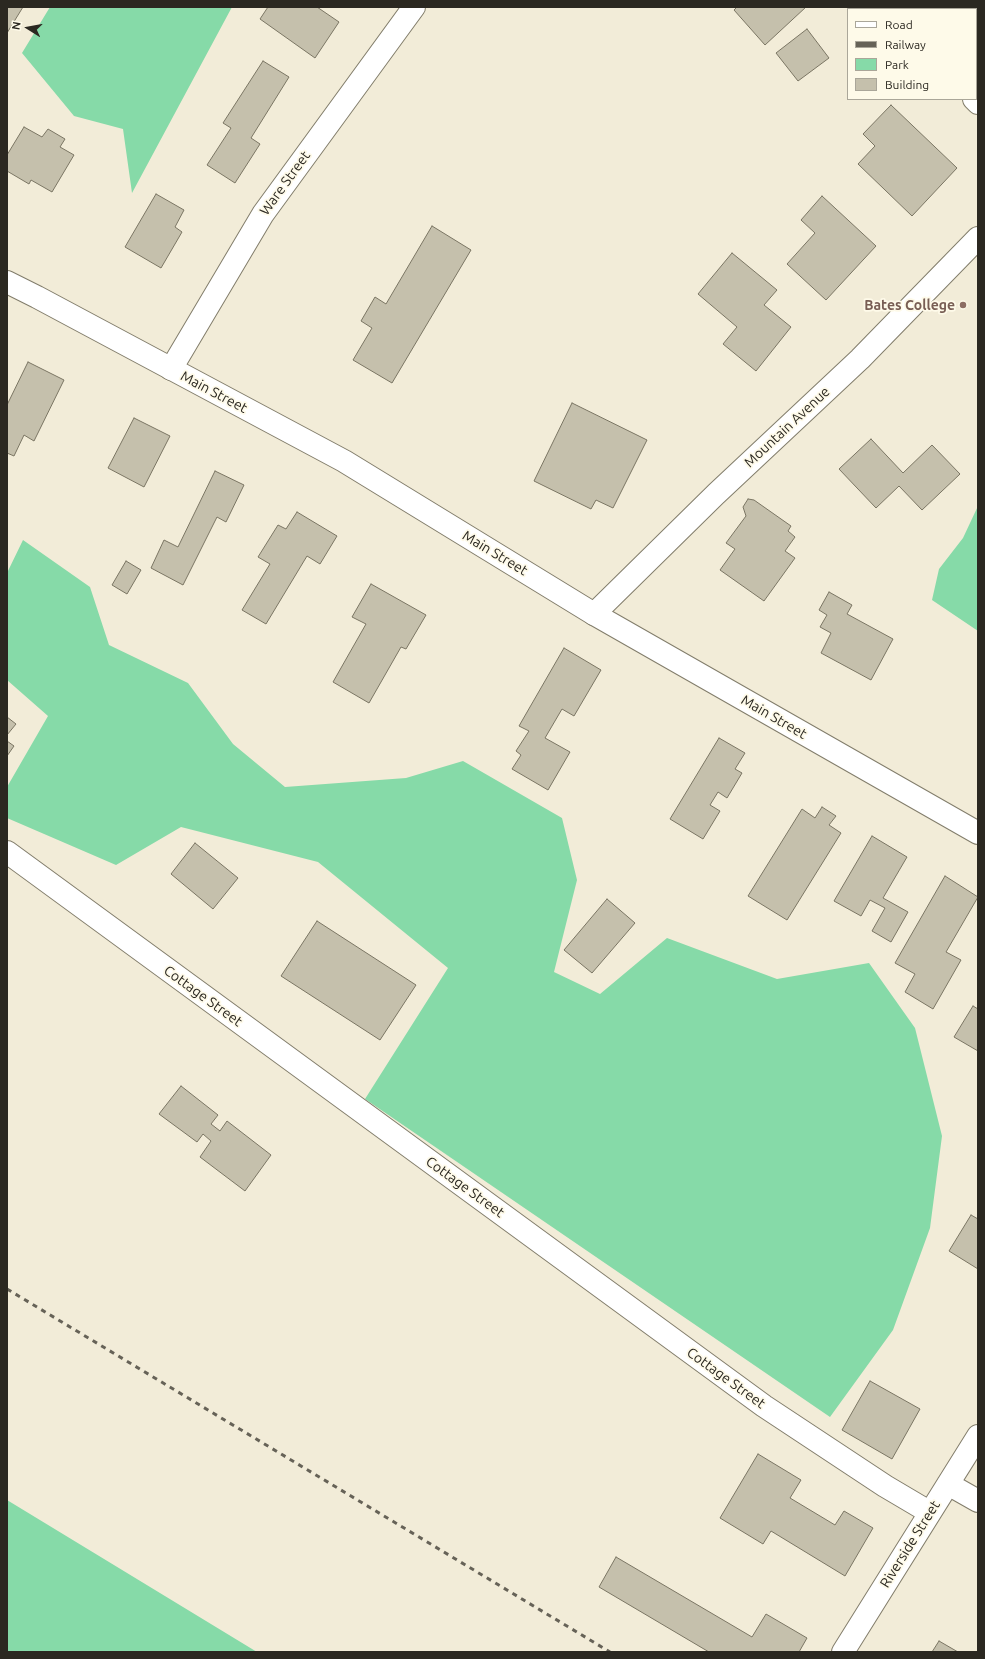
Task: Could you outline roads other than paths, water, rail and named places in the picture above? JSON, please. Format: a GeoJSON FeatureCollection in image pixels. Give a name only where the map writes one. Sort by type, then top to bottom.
{"type":"FeatureCollection","features":[{"type":"Feature","properties":{"kind":"main road","name":"Ware Street"},"geometry":{"type":"LineString","coordinates":[[171,369],[263,214],[414,7]]}},
{"type":"Feature","properties":{"kind":"main road","name":"Mountain Avenue"},"geometry":{"type":"LineString","coordinates":[[594,614],[716,494],[860,358],[978,238]]}},
{"type":"Feature","properties":{"kind":"main road","name":"Main Street"},"geometry":{"type":"LineString","coordinates":[[7,282],[37,296],[344,461],[594,614],[978,833]]}},
{"type":"Feature","properties":{"kind":"main road","name":"Cottage Street"},"geometry":{"type":"LineString","coordinates":[[7,852],[764,1406],[885,1486],[929,1512]]}},
{"type":"Feature","properties":{"kind":"main road","name":"Riverside Street"},"geometry":{"type":"LineString","coordinates":[[843,1652],[929,1512],[978,1436]]}},
{"type":"Feature","properties":{"kind":"main road"},"geometry":{"type":"LineString","coordinates":[[948,1484],[978,1501]]}},
{"type":"Feature","properties":{"kind":"railway"},"geometry":{"type":"LineString","coordinates":[[7,1289],[610,1652]]}},
{"type":"Feature","properties":{"kind":"place","name":"Bates College"},"geometry":{"type":"Point","coordinates":[963,305]}}]}
